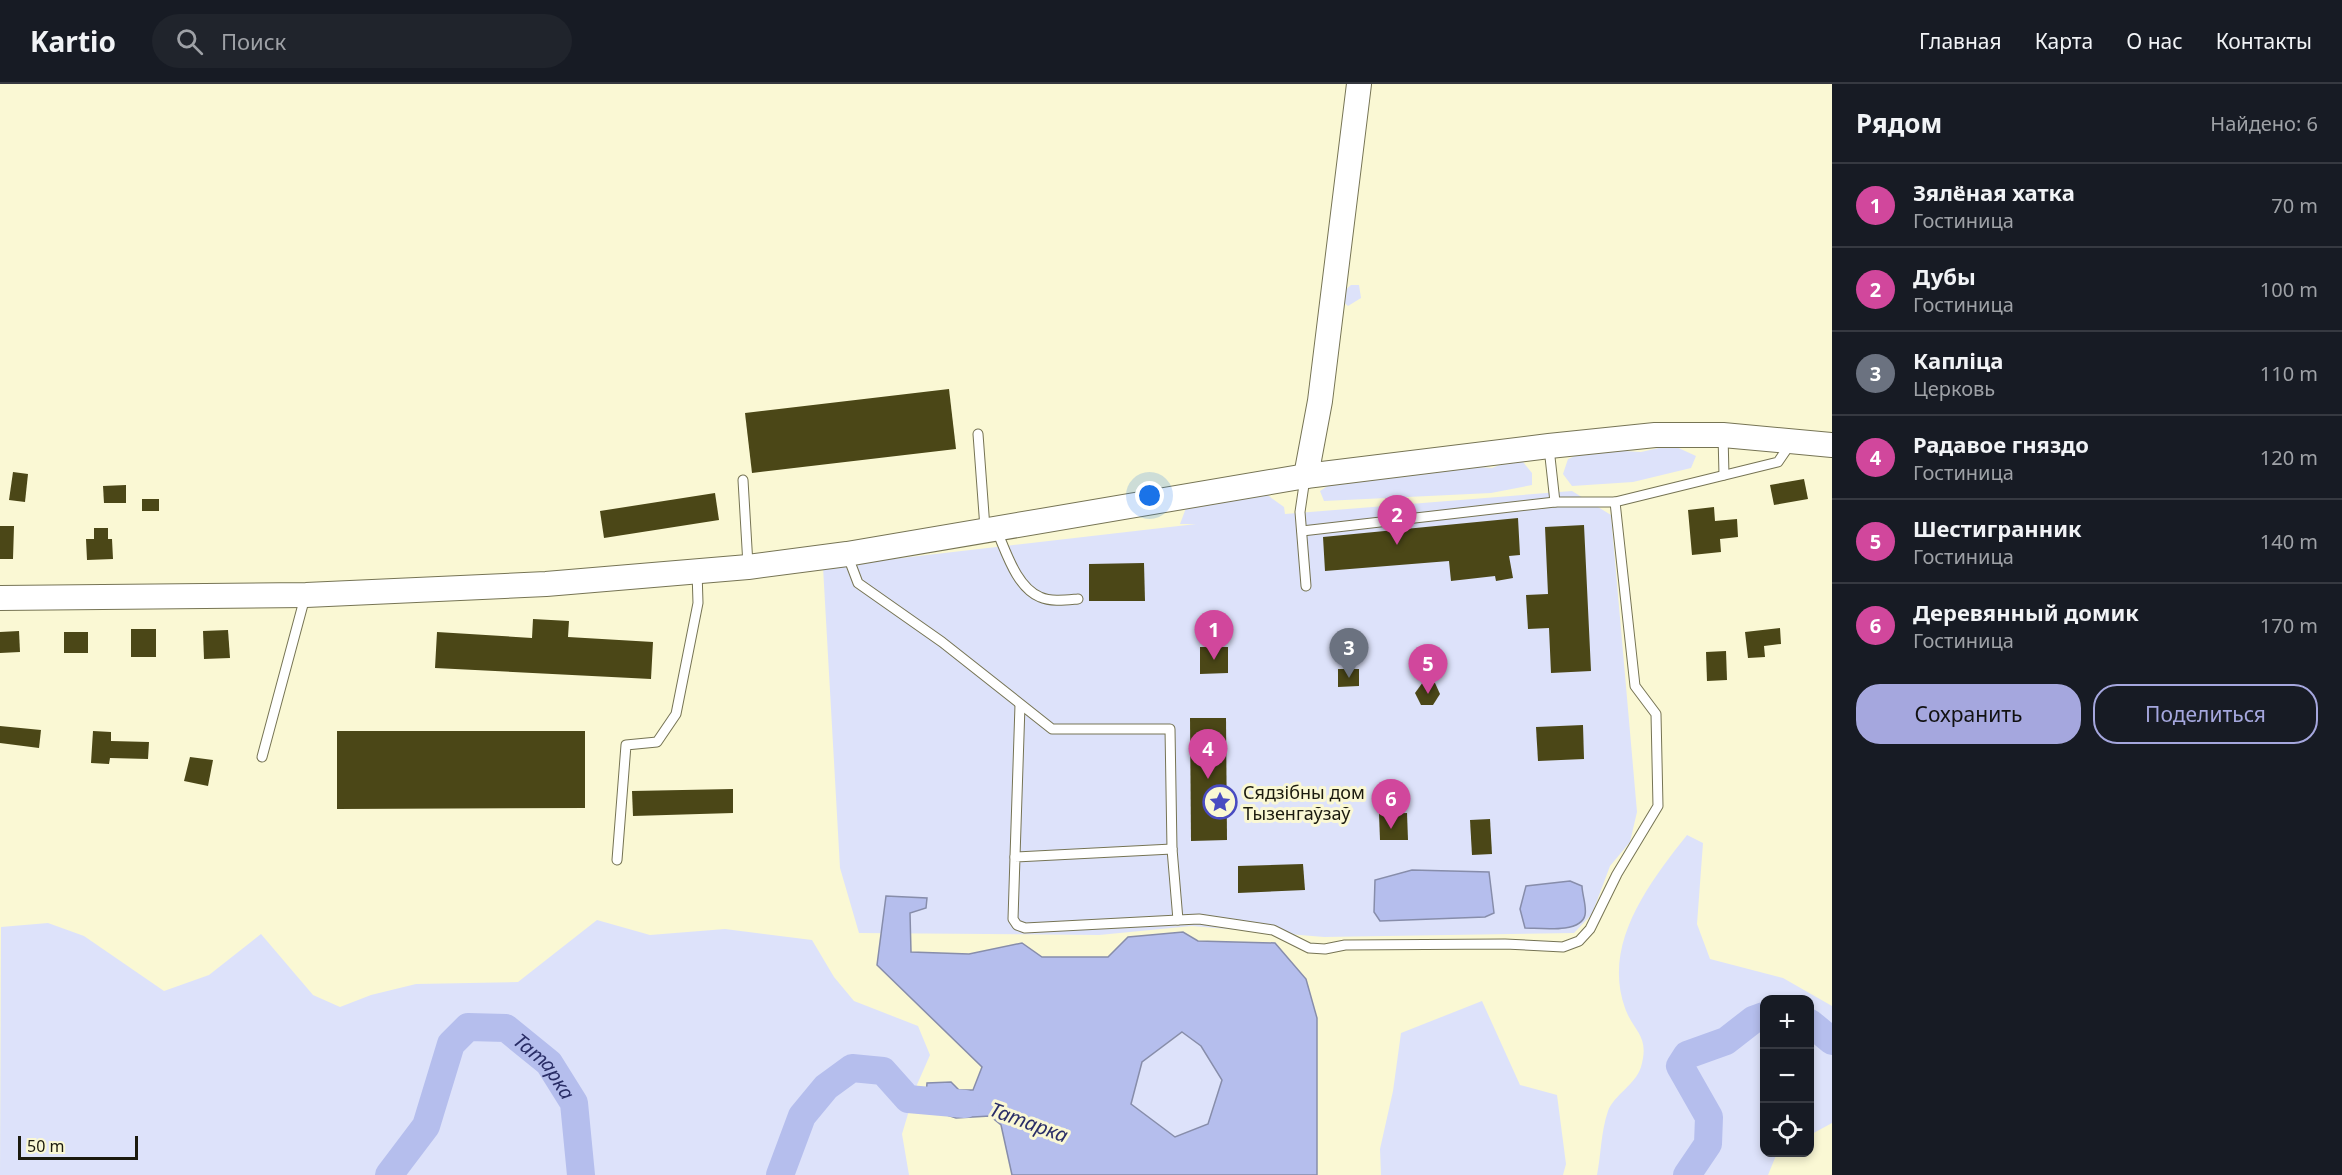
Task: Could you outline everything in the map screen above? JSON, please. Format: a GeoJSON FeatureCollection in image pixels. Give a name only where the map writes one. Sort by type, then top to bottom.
{"type":"FeatureCollection","features":[{"type":"Feature","properties":{"kind":"street"},"geometry":{"type":"LineString","coordinates":[[1306,476],[1322,390],[1359,84]]}},
{"type":"Feature","properties":{"kind":"street"},"geometry":{"type":"LineString","coordinates":[[0,598],[306,595],[546,584],[697,572],[847,554],[1306,476],[1549,446],[1655,435],[1722,435],[1832,445]]}},
{"type":"Feature","properties":{"kind":"lane"},"geometry":{"type":"LineString","coordinates":[[978,434],[991,530],[1032,592],[1051,600],[1078,599]]}},
{"type":"Feature","properties":{"kind":"lane"},"geometry":{"type":"LineString","coordinates":[[1722,435],[1724,475]]}},
{"type":"Feature","properties":{"kind":"lane"},"geometry":{"type":"LineString","coordinates":[[1302,531],[1555,502],[1615,502],[1778,462],[1792,441]]}},
{"type":"Feature","properties":{"kind":"lane"},"geometry":{"type":"LineString","coordinates":[[1549,446],[1555,502]]}},
{"type":"Feature","properties":{"kind":"lane"},"geometry":{"type":"LineString","coordinates":[[1306,476],[1300,513],[1306,586]]}},
{"type":"Feature","properties":{"kind":"lane"},"geometry":{"type":"LineString","coordinates":[[743,480],[748,567]]}},
{"type":"Feature","properties":{"kind":"lane"},"geometry":{"type":"LineString","coordinates":[[1020,705],[1013,919],[1025,928],[1199,919],[1273,930],[1309,948],[1325,949],[1345,945],[1493,944],[1563,947],[1579,940],[1590,929],[1617,874],[1658,806],[1656,714],[1635,686],[1615,502]]}},
{"type":"Feature","properties":{"kind":"lane"},"geometry":{"type":"LineString","coordinates":[[847,554],[858,583],[942,642],[1052,729],[1170,729],[1172,849],[1178,920]]}},
{"type":"Feature","properties":{"kind":"lane"},"geometry":{"type":"LineString","coordinates":[[617,860],[626,745],[657,742],[676,714],[698,603],[697,572]]}},
{"type":"Feature","properties":{"kind":"lane"},"geometry":{"type":"LineString","coordinates":[[262,757],[306,595]]}},
{"type":"Feature","properties":{"kind":"lane"},"geometry":{"type":"LineString","coordinates":[[1015,857],[1172,849]]}},
{"type":"Feature","properties":{"kind":"shaded area"},"geometry":{"type":"Polygon","coordinates":[[[1351,285],[1359,285],[1361,298],[1348,306],[1342,301],[1344,291],[1351,285]]]}},
{"type":"Feature","properties":{"kind":"shaded area"},"geometry":{"type":"Polygon","coordinates":[[[1672,445],[1696,456],[1691,468],[1633,482],[1572,486],[1563,474],[1568,459],[1591,449],[1641,452],[1672,445]]]}},
{"type":"Feature","properties":{"kind":"shaded area"},"geometry":{"type":"Polygon","coordinates":[[[1519,457],[1532,473],[1532,485],[1491,493],[1324,501],[1320,491],[1329,485],[1447,464],[1492,468],[1519,457]]]}},
{"type":"Feature","properties":{"kind":"shaded area"},"geometry":{"type":"Polygon","coordinates":[[[1572,491],[1611,515],[1637,812],[1630,842],[1610,866],[1592,914],[1574,933],[1324,937],[1192,926],[1099,935],[859,933],[840,868],[823,567],[1196,524],[1180,524],[1186,508],[1266,494],[1284,507],[1285,514],[1572,491]]]}},
{"type":"Feature","properties":{"kind":"shaded area"},"geometry":{"type":"Polygon","coordinates":[[[1687,835],[1703,843],[1697,924],[1710,959],[1783,978],[1813,995],[1760,995],[1760,1157],[1775,1157],[1768,1175],[1597,1175],[1608,1111],[1641,1067],[1644,1048],[1640,1035],[1625,1008],[1620,984],[1620,961],[1624,938],[1633,916],[1658,873],[1687,835]]]}},
{"type":"Feature","properties":{"kind":"shaded area"},"geometry":{"type":"Polygon","coordinates":[[[597,920],[650,935],[725,929],[812,940],[834,977],[854,1001],[918,1026],[930,1055],[916,1087],[902,1134],[909,1175],[0,1175],[1,927],[48,923],[84,936],[164,991],[209,975],[261,934],[313,995],[340,1007],[371,995],[416,984],[518,982],[597,920]]]}},
{"type":"Feature","properties":{"kind":"shaded area"},"geometry":{"type":"Polygon","coordinates":[[[1814,996],[1832,1006],[1832,1123],[1814,1133],[1814,996]]]}},
{"type":"Feature","properties":{"kind":"shaded area"},"geometry":{"type":"Polygon","coordinates":[[[1482,1001],[1520,1085],[1557,1095],[1566,1164],[1563,1175],[1381,1175],[1380,1149],[1393,1091],[1401,1033],[1482,1001]]]}},
{"type":"Feature","properties":{"kind":"shaded area"},"geometry":{"type":"Polygon","coordinates":[[[1183,1032],[1201,1046],[1222,1080],[1208,1124],[1175,1137],[1131,1104],[1142,1062],[1183,1032]]]}},
{"type":"Feature","properties":{"kind":"water"},"geometry":{"type":"Polygon","coordinates":[[[1412,870],[1489,872],[1494,913],[1485,917],[1380,921],[1374,912],[1375,880],[1412,870]]]}},
{"type":"Feature","properties":{"kind":"water"},"geometry":{"type":"Polygon","coordinates":[[[1570,881],[1582,886],[1585,915],[1582,921],[1576,925],[1559,929],[1525,928],[1520,909],[1526,886],[1570,881]]]}},
{"type":"Feature","properties":{"kind":"water"},"geometry":{"type":"Polygon","coordinates":[[[886,896],[927,898],[926,908],[910,913],[911,952],[969,954],[1022,943],[1042,957],[1108,957],[1128,937],[1183,932],[1198,941],[1275,943],[1306,979],[1317,1018],[1317,1175],[1012,1175],[1001,1125],[990,1116],[956,1118],[925,1108],[927,1083],[951,1082],[959,1090],[973,1090],[982,1067],[877,965],[886,896]],[[1182,1032],[1142,1062],[1131,1104],[1175,1137],[1208,1124],[1222,1080],[1201,1046],[1182,1032]]]}},
{"type":"Feature","properties":{"kind":"building"},"geometry":{"type":"Polygon","coordinates":[[[949,389],[956,449],[752,473],[745,413],[949,389]]]}},
{"type":"Feature","properties":{"kind":"building"},"geometry":{"type":"Polygon","coordinates":[[[13,472],[28,474],[25,502],[9,500],[13,472]]]}},
{"type":"Feature","properties":{"kind":"building"},"geometry":{"type":"Polygon","coordinates":[[[1804,479],[1808,499],[1774,505],[1770,485],[1804,479]]]}},
{"type":"Feature","properties":{"kind":"building"},"geometry":{"type":"Polygon","coordinates":[[[126,485],[126,503],[104,503],[103,486],[126,485]]]}},
{"type":"Feature","properties":{"kind":"building"},"geometry":{"type":"Polygon","coordinates":[[[715,493],[719,520],[604,538],[600,511],[715,493]]]}},
{"type":"Feature","properties":{"kind":"building"},"geometry":{"type":"Polygon","coordinates":[[[142,499],[159,499],[159,511],[142,511],[142,499]]]}},
{"type":"Feature","properties":{"kind":"building"},"geometry":{"type":"Polygon","coordinates":[[[1714,507],[1715,521],[1737,519],[1738,537],[1720,539],[1721,552],[1692,555],[1688,510],[1714,507]]]}},
{"type":"Feature","properties":{"kind":"building"},"geometry":{"type":"Polygon","coordinates":[[[1518,518],[1520,555],[1509,556],[1513,578],[1496,581],[1495,576],[1451,581],[1449,561],[1325,571],[1323,537],[1518,518]]]}},
{"type":"Feature","properties":{"kind":"building"},"geometry":{"type":"Polygon","coordinates":[[[1584,525],[1591,671],[1551,673],[1549,628],[1528,629],[1526,595],[1548,594],[1545,527],[1584,525]]]}},
{"type":"Feature","properties":{"kind":"building"},"geometry":{"type":"Polygon","coordinates":[[[0,526],[14,526],[13,559],[0,559],[0,526]]]}},
{"type":"Feature","properties":{"kind":"building"},"geometry":{"type":"Polygon","coordinates":[[[94,528],[108,528],[108,539],[112,539],[113,559],[87,560],[86,539],[94,539],[94,528]]]}},
{"type":"Feature","properties":{"kind":"building"},"geometry":{"type":"Polygon","coordinates":[[[1144,563],[1145,601],[1089,601],[1089,564],[1144,563]]]}},
{"type":"Feature","properties":{"kind":"building"},"geometry":{"type":"Polygon","coordinates":[[[533,619],[569,621],[568,637],[653,642],[651,679],[435,668],[437,632],[532,638],[533,619]]]}},
{"type":"Feature","properties":{"kind":"building"},"geometry":{"type":"Polygon","coordinates":[[[1780,628],[1781,644],[1764,646],[1765,657],[1748,658],[1745,632],[1780,628]]]}},
{"type":"Feature","properties":{"kind":"building"},"geometry":{"type":"Polygon","coordinates":[[[131,629],[156,629],[156,657],[131,657],[131,629]]]}},
{"type":"Feature","properties":{"kind":"building"},"geometry":{"type":"Polygon","coordinates":[[[228,630],[230,658],[204,659],[203,631],[228,630]]]}},
{"type":"Feature","properties":{"kind":"building"},"geometry":{"type":"Polygon","coordinates":[[[19,631],[20,652],[0,653],[0,632],[19,631]]]}},
{"type":"Feature","properties":{"kind":"building"},"geometry":{"type":"Polygon","coordinates":[[[64,632],[88,632],[88,653],[64,653],[64,632]]]}},
{"type":"Feature","properties":{"kind":"building"},"geometry":{"type":"Polygon","coordinates":[[[1200,647],[1228,647],[1228,673],[1200,674],[1200,647]]]}},
{"type":"Feature","properties":{"kind":"building"},"geometry":{"type":"Polygon","coordinates":[[[1726,651],[1727,680],[1707,681],[1706,652],[1726,651]]]}},
{"type":"Feature","properties":{"kind":"building"},"geometry":{"type":"Polygon","coordinates":[[[1338,669],[1359,669],[1359,686],[1338,687],[1338,669]]]}},
{"type":"Feature","properties":{"kind":"building"},"geometry":{"type":"Polygon","coordinates":[[[1423,682],[1435,683],[1440,694],[1433,705],[1421,705],[1415,693],[1423,682]]]}},
{"type":"Feature","properties":{"kind":"building"},"geometry":{"type":"Polygon","coordinates":[[[1190,718],[1226,718],[1227,840],[1191,841],[1190,718]]]}},
{"type":"Feature","properties":{"kind":"building"},"geometry":{"type":"Polygon","coordinates":[[[1583,725],[1584,759],[1538,761],[1536,727],[1583,725]]]}},
{"type":"Feature","properties":{"kind":"building"},"geometry":{"type":"Polygon","coordinates":[[[0,726],[41,730],[39,748],[0,743],[0,726]]]}},
{"type":"Feature","properties":{"kind":"building"},"geometry":{"type":"Polygon","coordinates":[[[93,731],[111,732],[111,741],[149,742],[148,759],[110,758],[109,764],[91,763],[93,731]]]}},
{"type":"Feature","properties":{"kind":"building"},"geometry":{"type":"Polygon","coordinates":[[[337,731],[585,731],[585,808],[337,809],[337,731]]]}},
{"type":"Feature","properties":{"kind":"building"},"geometry":{"type":"Polygon","coordinates":[[[190,757],[213,760],[208,786],[184,781],[190,757]]]}},
{"type":"Feature","properties":{"kind":"building"},"geometry":{"type":"Polygon","coordinates":[[[733,789],[733,813],[633,816],[632,791],[733,789]]]}},
{"type":"Feature","properties":{"kind":"building"},"geometry":{"type":"Polygon","coordinates":[[[1407,813],[1408,840],[1380,840],[1379,814],[1407,813]]]}},
{"type":"Feature","properties":{"kind":"building"},"geometry":{"type":"Polygon","coordinates":[[[1490,819],[1492,854],[1472,855],[1470,820],[1490,819]]]}},
{"type":"Feature","properties":{"kind":"building"},"geometry":{"type":"Polygon","coordinates":[[[1303,864],[1305,890],[1238,893],[1238,866],[1303,864]]]}},
{"type":"Feature","properties":{"kind":"waterway","name":"Татарка"},"geometry":{"type":"LineString","coordinates":[[1687,1175],[1708,1144],[1709,1117],[1680,1066],[1687,1055],[1726,1041],[1753,1020],[1760,1017]]}},
{"type":"Feature","properties":{"kind":"waterway","name":"Татарка"},"geometry":{"type":"LineString","coordinates":[[1814,1026],[1832,1041]]}},
{"type":"Feature","properties":{"kind":"waterway","name":"Татарка"},"geometry":{"type":"LineString","coordinates":[[389,1175],[426,1126],[451,1044],[468,1027],[506,1028],[549,1063],[574,1103],[581,1175]]}},
{"type":"Feature","properties":{"kind":"waterway","name":"Татарка"},"geometry":{"type":"LineString","coordinates":[[780,1175],[802,1116],[826,1087],[852,1068],[883,1071],[908,1099],[965,1104]]}},
{"type":"Feature","properties":{"kind":"place","name":"Дубы"},"geometry":{"type":"Point","coordinates":[1397,545]}},
{"type":"Feature","properties":{"kind":"place","name":"Зялёная хатка"},"geometry":{"type":"Point","coordinates":[1214,660]}},
{"type":"Feature","properties":{"kind":"place","name":"Капліца"},"geometry":{"type":"Point","coordinates":[1349,678]}},
{"type":"Feature","properties":{"kind":"place","name":"Шестигранник"},"geometry":{"type":"Point","coordinates":[1428,694]}},
{"type":"Feature","properties":{"kind":"place","name":"Радавое гняздо"},"geometry":{"type":"Point","coordinates":[1208,779]}},
{"type":"Feature","properties":{"kind":"place","name":"Сядзібны дом Тызенгаўзаў"},"geometry":{"type":"Point","coordinates":[1220,802]}},
{"type":"Feature","properties":{"kind":"place","name":"Деревянный домик"},"geometry":{"type":"Point","coordinates":[1391,829]}}]}
